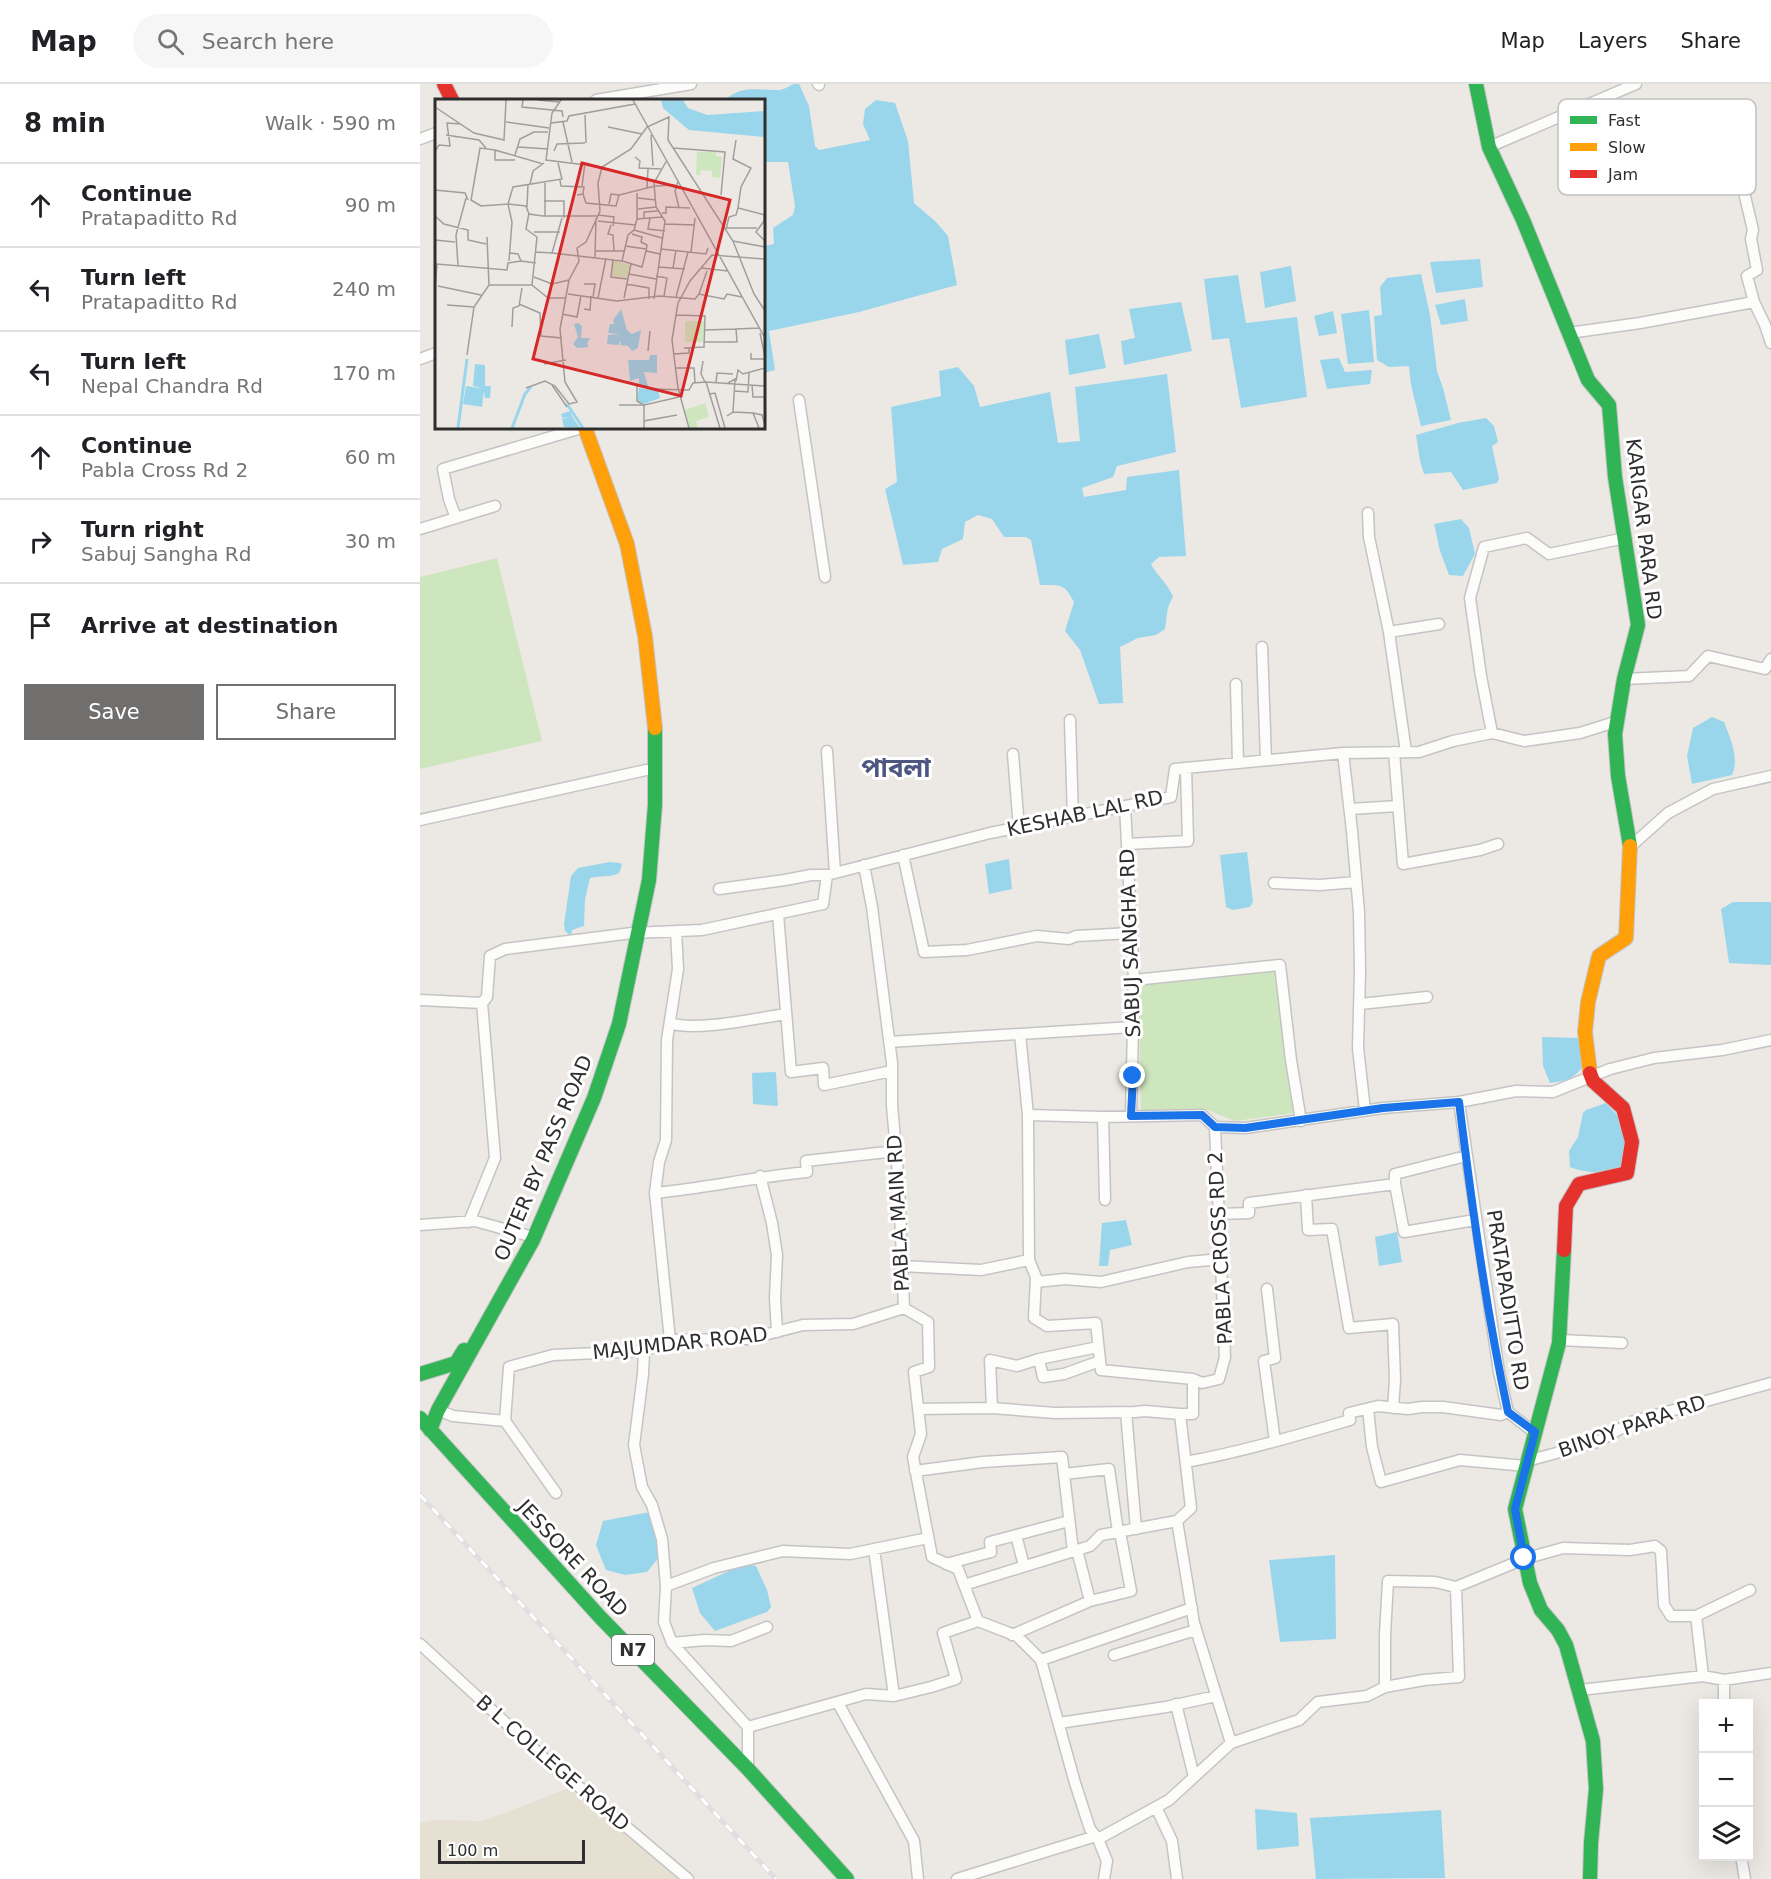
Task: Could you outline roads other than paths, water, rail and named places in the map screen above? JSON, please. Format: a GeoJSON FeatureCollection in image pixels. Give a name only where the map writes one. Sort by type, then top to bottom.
{"type":"FeatureCollection","features":[{"type":"Feature","properties":{"kind":"main road"},"geometry":{"type":"LineString","coordinates":[[434,84],[442,99]]}},
{"type":"Feature","properties":{"kind":"main road"},"geometry":{"type":"LineString","coordinates":[[444,84],[452,99]]}},
{"type":"Feature","properties":{"kind":"main road","name":"KARIGAR PARA RD"},"geometry":{"type":"LineString","coordinates":[[1476,84],[1489,147],[1523,220],[1588,380],[1609,405],[1616,477],[1638,625],[1624,679],[1615,734],[1618,776],[1630,847],[1626,938],[1599,956],[1588,1002],[1585,1032],[1591,1077]]}},
{"type":"Feature","properties":{"kind":"main road","name":"OUTER BY PASS ROAD"},"geometry":{"type":"LineString","coordinates":[[430,1430],[438,1410],[533,1240],[594,1098],[619,1024],[635,933],[642,880],[646,809],[644,694],[637,639],[619,548],[580,429]]}},
{"type":"Feature","properties":{"kind":"main road","name":"OUTER BY PASS ROAD"},"geometry":{"type":"LineString","coordinates":[[420,1374],[456,1363],[459,1360],[507,1276],[589,1096],[613,1022],[649,880],[656,805],[655,721],[645,636],[627,544],[580,429]]}},
{"type":"Feature","properties":{"kind":"main road"},"geometry":{"type":"LineString","coordinates":[[1590,1879],[1595,1773],[1593,1741],[1566,1645],[1558,1630],[1536,1601],[1524,1558],[1515,1509],[1560,1340],[1566,1206],[1580,1184],[1628,1173],[1632,1142],[1623,1108],[1591,1077]]}},
{"type":"Feature","properties":{"kind":"main road","name":"JESSORE ROAD"},"geometry":{"type":"LineString","coordinates":[[420,1418],[600,1617],[748,1769],[847,1879]]}},
{"type":"Feature","properties":{"kind":"street"},"geometry":{"type":"LineString","coordinates":[[602,99],[691,84]]}},
{"type":"Feature","properties":{"kind":"street"},"geometry":{"type":"LineString","coordinates":[[1601,99],[1636,84]]}},
{"type":"Feature","properties":{"kind":"street"},"geometry":{"type":"LineString","coordinates":[[1489,147],[1558,117]]}},
{"type":"Feature","properties":{"kind":"street"},"geometry":{"type":"LineString","coordinates":[[420,139],[435,133]]}},
{"type":"Feature","properties":{"kind":"street"},"geometry":{"type":"LineString","coordinates":[[1745,195],[1753,230],[1751,239],[1757,270],[1747,276],[1754,302],[1771,343]]}},
{"type":"Feature","properties":{"kind":"street"},"geometry":{"type":"LineString","coordinates":[[1569,333],[1754,302]]}},
{"type":"Feature","properties":{"kind":"street"},"geometry":{"type":"LineString","coordinates":[[420,359],[435,353]]}},
{"type":"Feature","properties":{"kind":"street"},"geometry":{"type":"LineString","coordinates":[[799,400],[825,577]]}},
{"type":"Feature","properties":{"kind":"street"},"geometry":{"type":"LineString","coordinates":[[456,518],[449,499],[443,469],[577,429]]}},
{"type":"Feature","properties":{"kind":"street"},"geometry":{"type":"LineString","coordinates":[[420,529],[495,506]]}},
{"type":"Feature","properties":{"kind":"street"},"geometry":{"type":"LineString","coordinates":[[1368,513],[1369,537],[1389,632],[1400,752],[1398,806],[1403,864],[1480,850],[1498,844]]}},
{"type":"Feature","properties":{"kind":"street"},"geometry":{"type":"LineString","coordinates":[[1492,733],[1470,598],[1484,548],[1527,538],[1549,554],[1625,538]]}},
{"type":"Feature","properties":{"kind":"street"},"geometry":{"type":"LineString","coordinates":[[1389,632],[1439,624]]}},
{"type":"Feature","properties":{"kind":"street"},"geometry":{"type":"LineString","coordinates":[[1262,647],[1266,760]]}},
{"type":"Feature","properties":{"kind":"street"},"geometry":{"type":"LineString","coordinates":[[1624,679],[1689,676],[1708,656],[1765,669],[1771,659]]}},
{"type":"Feature","properties":{"kind":"street"},"geometry":{"type":"LineString","coordinates":[[1236,684],[1238,763]]}},
{"type":"Feature","properties":{"kind":"street"},"geometry":{"type":"LineString","coordinates":[[1070,720],[1073,817]]}},
{"type":"Feature","properties":{"kind":"street"},"geometry":{"type":"LineString","coordinates":[[1126,844],[1188,841],[1186,768],[1343,753],[1419,752],[1453,741],[1492,733],[1524,741],[1580,733],[1616,722]]}},
{"type":"Feature","properties":{"kind":"street"},"geometry":{"type":"LineString","coordinates":[[469,1222],[495,1158],[482,1003],[487,997],[490,956],[505,949],[635,933],[702,930],[823,904],[831,874],[827,751]]}},
{"type":"Feature","properties":{"kind":"street"},"geometry":{"type":"LineString","coordinates":[[1343,753],[1359,922],[1359,1048],[1365,1110]]}},
{"type":"Feature","properties":{"kind":"street"},"geometry":{"type":"LineString","coordinates":[[1013,754],[1019,828]]}},
{"type":"Feature","properties":{"kind":"street","name":"KESHAB LAL RD"},"geometry":{"type":"LineString","coordinates":[[719,889],[812,874],[831,874],[1019,828],[1171,797],[1175,770],[1186,768]]}},
{"type":"Feature","properties":{"kind":"street"},"geometry":{"type":"LineString","coordinates":[[420,820],[646,770]]}},
{"type":"Feature","properties":{"kind":"street"},"geometry":{"type":"LineString","coordinates":[[1630,847],[1668,813],[1713,789],[1771,776]]}},
{"type":"Feature","properties":{"kind":"street","name":"SABUJ SANGHA RD"},"geometry":{"type":"LineString","coordinates":[[1125,806],[1134,980],[1131,1116]]}},
{"type":"Feature","properties":{"kind":"street"},"geometry":{"type":"LineString","coordinates":[[1350,809],[1398,806]]}},
{"type":"Feature","properties":{"kind":"street"},"geometry":{"type":"LineString","coordinates":[[903,855],[924,952],[967,950],[1037,936],[1069,939],[1076,936],[1131,933]]}},
{"type":"Feature","properties":{"kind":"street","name":"PABLA MAIN RD"},"geometry":{"type":"LineString","coordinates":[[864,865],[872,907],[890,1042],[904,1308],[928,1322],[929,1367],[914,1372],[921,1434],[913,1457],[915,1471],[932,1557],[958,1569],[978,1622]]}},
{"type":"Feature","properties":{"kind":"street"},"geometry":{"type":"LineString","coordinates":[[1274,883],[1320,885],[1356,882]]}},
{"type":"Feature","properties":{"kind":"street"},"geometry":{"type":"LineString","coordinates":[[778,914],[791,1072],[823,1068],[824,1085],[892,1071]]}},
{"type":"Feature","properties":{"kind":"street"},"geometry":{"type":"LineString","coordinates":[[670,1340],[655,1193],[659,1162],[666,1140],[667,1040],[678,969],[676,931]]}},
{"type":"Feature","properties":{"kind":"street"},"geometry":{"type":"LineString","coordinates":[[1134,980],[1280,965],[1301,1121]]}},
{"type":"Feature","properties":{"kind":"street"},"geometry":{"type":"LineString","coordinates":[[1360,1004],[1427,997]]}},
{"type":"Feature","properties":{"kind":"street"},"geometry":{"type":"LineString","coordinates":[[420,1000],[482,1003]]}},
{"type":"Feature","properties":{"kind":"street"},"geometry":{"type":"LineString","coordinates":[[670,1023],[681,1027],[786,1014]]}},
{"type":"Feature","properties":{"kind":"street"},"geometry":{"type":"LineString","coordinates":[[890,1042],[1134,1027]]}},
{"type":"Feature","properties":{"kind":"street"},"geometry":{"type":"LineString","coordinates":[[918,1408],[992,1408],[1055,1413],[1144,1410],[1193,1414],[1193,1379],[1101,1370],[1096,1323],[1047,1326],[1035,1318],[1036,1277],[1029,1260],[1028,1115],[1020,1034]]}},
{"type":"Feature","properties":{"kind":"street"},"geometry":{"type":"LineString","coordinates":[[1215,1127],[1245,1128],[1365,1110],[1459,1102],[1516,1090],[1553,1092],[1610,1069],[1654,1058],[1722,1050],[1771,1040]]}},
{"type":"Feature","properties":{"kind":"street","name":"PRATAPADITTO RD"},"geometry":{"type":"LineString","coordinates":[[1459,1102],[1499,1372],[1508,1412],[1535,1432]]}},
{"type":"Feature","properties":{"kind":"street","name":"PABLA CROSS RD 2"},"geometry":{"type":"LineString","coordinates":[[1028,1115],[1103,1117],[1202,1115],[1215,1127],[1225,1357],[1219,1379],[1202,1383],[1193,1379]]}},
{"type":"Feature","properties":{"kind":"street"},"geometry":{"type":"LineString","coordinates":[[1103,1117],[1105,1200]]}},
{"type":"Feature","properties":{"kind":"street"},"geometry":{"type":"LineString","coordinates":[[655,1193],[695,1189],[760,1176],[807,1172],[806,1161],[896,1151]]}},
{"type":"Feature","properties":{"kind":"street"},"geometry":{"type":"LineString","coordinates":[[1466,1156],[1395,1174],[1395,1185],[1404,1232],[1475,1220]]}},
{"type":"Feature","properties":{"kind":"street"},"geometry":{"type":"LineString","coordinates":[[760,1176],[772,1223],[777,1255],[775,1298],[777,1332]]}},
{"type":"Feature","properties":{"kind":"street"},"geometry":{"type":"LineString","coordinates":[[1219,1214],[1249,1213],[1249,1203],[1395,1185]]}},
{"type":"Feature","properties":{"kind":"street"},"geometry":{"type":"LineString","coordinates":[[1306,1195],[1308,1230],[1332,1230],[1349,1328],[1393,1324],[1395,1380],[1393,1408]]}},
{"type":"Feature","properties":{"kind":"street"},"geometry":{"type":"LineString","coordinates":[[420,1225],[469,1222],[526,1235]]}},
{"type":"Feature","properties":{"kind":"street"},"geometry":{"type":"LineString","coordinates":[[1036,1282],[1065,1279],[1101,1282],[1188,1262],[1221,1259]]}},
{"type":"Feature","properties":{"kind":"street"},"geometry":{"type":"LineString","coordinates":[[901,1266],[981,1270],[1029,1260]]}},
{"type":"Feature","properties":{"kind":"street"},"geometry":{"type":"LineString","coordinates":[[1266,1289],[1275,1358],[1264,1361],[1275,1442]]}},
{"type":"Feature","properties":{"kind":"street","name":"MAJUMDAR ROAD"},"geometry":{"type":"LineString","coordinates":[[505,1421],[509,1366],[553,1355],[644,1351],[670,1340],[748,1339],[803,1326],[853,1324],[904,1308]]}},
{"type":"Feature","properties":{"kind":"street"},"geometry":{"type":"LineString","coordinates":[[1560,1340],[1622,1343]]}},
{"type":"Feature","properties":{"kind":"street"},"geometry":{"type":"LineString","coordinates":[[992,1408],[990,1360],[1017,1366],[1098,1347]]}},
{"type":"Feature","properties":{"kind":"street"},"geometry":{"type":"LineString","coordinates":[[644,1351],[634,1445],[642,1486],[652,1505],[662,1539],[666,1586],[664,1622],[672,1643],[748,1727],[748,1769]]}},
{"type":"Feature","properties":{"kind":"street"},"geometry":{"type":"LineString","coordinates":[[1039,1359],[1042,1377],[1064,1374],[1100,1361]]}},
{"type":"Feature","properties":{"kind":"street","name":"BINOY PARA RD"},"geometry":{"type":"LineString","coordinates":[[1526,1463],[1597,1442],[1634,1421],[1771,1383]]}},
{"type":"Feature","properties":{"kind":"street"},"geometry":{"type":"LineString","coordinates":[[1186,1462],[1226,1455],[1275,1442],[1350,1420],[1349,1413],[1378,1406],[1408,1409],[1443,1407],[1501,1415],[1508,1412]]}},
{"type":"Feature","properties":{"kind":"street"},"geometry":{"type":"LineString","coordinates":[[1368,1409],[1372,1447],[1381,1482],[1460,1460],[1526,1463]]}},
{"type":"Feature","properties":{"kind":"street"},"geometry":{"type":"LineString","coordinates":[[438,1410],[453,1416],[505,1421],[556,1493]]}},
{"type":"Feature","properties":{"kind":"street"},"geometry":{"type":"LineString","coordinates":[[1126,1412],[1136,1529]]}},
{"type":"Feature","properties":{"kind":"street"},"geometry":{"type":"LineString","coordinates":[[964,1585],[1090,1546],[1101,1535],[1178,1521],[1191,1508],[1180,1414]]}},
{"type":"Feature","properties":{"kind":"street"},"geometry":{"type":"LineString","coordinates":[[915,1471],[983,1462],[1062,1457],[1069,1521],[1075,1551],[1090,1601]]}},
{"type":"Feature","properties":{"kind":"street"},"geometry":{"type":"LineString","coordinates":[[1012,1635],[1090,1601],[1131,1591],[1109,1469],[1064,1474]]}},
{"type":"Feature","properties":{"kind":"street"},"geometry":{"type":"LineString","coordinates":[[946,1564],[991,1552],[990,1542],[1069,1521]]}},
{"type":"Feature","properties":{"kind":"street"},"geometry":{"type":"LineString","coordinates":[[1178,1521],[1196,1630],[1231,1743]]}},
{"type":"Feature","properties":{"kind":"street"},"geometry":{"type":"LineString","coordinates":[[1016,1535],[1024,1566]]}},
{"type":"Feature","properties":{"kind":"street"},"geometry":{"type":"LineString","coordinates":[[666,1586],[714,1568],[783,1551],[850,1554],[928,1538]]}},
{"type":"Feature","properties":{"kind":"street"},"geometry":{"type":"LineString","coordinates":[[1385,1687],[1388,1581],[1435,1582],[1456,1587],[1524,1558],[1563,1548],[1630,1550],[1655,1546],[1662,1551],[1664,1605],[1671,1616],[1696,1616],[1750,1590]]}},
{"type":"Feature","properties":{"kind":"street"},"geometry":{"type":"LineString","coordinates":[[874,1549],[894,1696]]}},
{"type":"Feature","properties":{"kind":"street"},"geometry":{"type":"LineString","coordinates":[[957,1879],[973,1877],[1097,1837],[1169,1800],[1231,1743],[1299,1720],[1318,1702],[1367,1696],[1385,1687],[1424,1680],[1459,1677],[1456,1587]]}},
{"type":"Feature","properties":{"kind":"street"},"geometry":{"type":"LineString","coordinates":[[1041,1660],[1191,1608]]}},
{"type":"Feature","properties":{"kind":"street"},"geometry":{"type":"LineString","coordinates":[[1696,1616],[1703,1676]]}},
{"type":"Feature","properties":{"kind":"street"},"geometry":{"type":"LineString","coordinates":[[748,1727],[866,1694],[894,1696],[956,1679],[943,1633],[978,1622],[1017,1636],[1041,1660],[1090,1829],[1097,1837],[1107,1861],[1104,1879]]}},
{"type":"Feature","properties":{"kind":"street"},"geometry":{"type":"LineString","coordinates":[[672,1643],[705,1640],[731,1641],[767,1627]]}},
{"type":"Feature","properties":{"kind":"street"},"geometry":{"type":"LineString","coordinates":[[1114,1655],[1196,1630]]}},
{"type":"Feature","properties":{"kind":"street","name":"B L COLLEGE ROAD"},"geometry":{"type":"LineString","coordinates":[[420,1644],[557,1770],[688,1879]]}},
{"type":"Feature","properties":{"kind":"street"},"geometry":{"type":"LineString","coordinates":[[1580,1690],[1703,1676],[1724,1680],[1771,1672]]}},
{"type":"Feature","properties":{"kind":"street"},"geometry":{"type":"LineString","coordinates":[[1724,1680],[1724,1699]]}},
{"type":"Feature","properties":{"kind":"street"},"geometry":{"type":"LineString","coordinates":[[1059,1723],[1216,1696]]}},
{"type":"Feature","properties":{"kind":"street"},"geometry":{"type":"LineString","coordinates":[[838,1703],[915,1840],[918,1879]]}},
{"type":"Feature","properties":{"kind":"street"},"geometry":{"type":"LineString","coordinates":[[1176,1704],[1194,1778]]}},
{"type":"Feature","properties":{"kind":"street"},"geometry":{"type":"LineString","coordinates":[[1156,1807],[1172,1841],[1177,1879]]}},
{"type":"Feature","properties":{"kind":"street"},"geometry":{"type":"LineString","coordinates":[[1742,1861],[1745,1879]]}},
{"type":"Feature","properties":{"kind":"water"},"geometry":{"type":"Polygon","coordinates":[[[799,84],[809,106],[815,146],[819,150],[870,140],[863,124],[865,109],[876,100],[895,103],[908,141],[914,203],[948,236],[957,285],[859,312],[769,331],[775,370],[765,373],[765,246],[774,244],[773,228],[793,215],[795,206],[788,162],[765,162],[765,99],[726,99],[745,90],[780,90],[799,84]]]}},
{"type":"Feature","properties":{"kind":"water"},"geometry":{"type":"Polygon","coordinates":[[[1480,259],[1483,287],[1436,293],[1430,262],[1480,259]]]}},
{"type":"Feature","properties":{"kind":"water"},"geometry":{"type":"Polygon","coordinates":[[[1291,266],[1296,301],[1265,308],[1260,272],[1291,266]]]}},
{"type":"Feature","properties":{"kind":"water"},"geometry":{"type":"Polygon","coordinates":[[[1421,274],[1430,315],[1437,371],[1451,420],[1421,426],[1409,366],[1389,367],[1377,360],[1374,316],[1382,315],[1380,287],[1387,278],[1421,274]]]}},
{"type":"Feature","properties":{"kind":"water"},"geometry":{"type":"Polygon","coordinates":[[[1238,275],[1246,323],[1297,317],[1307,397],[1241,408],[1229,338],[1212,340],[1204,279],[1238,275]]]}},
{"type":"Feature","properties":{"kind":"water"},"geometry":{"type":"Polygon","coordinates":[[[1465,299],[1468,321],[1441,325],[1435,305],[1465,299]]]}},
{"type":"Feature","properties":{"kind":"water"},"geometry":{"type":"Polygon","coordinates":[[[1181,302],[1192,351],[1124,365],[1121,341],[1135,338],[1129,309],[1181,302]]]}},
{"type":"Feature","properties":{"kind":"water"},"geometry":{"type":"Polygon","coordinates":[[[1369,310],[1374,362],[1348,364],[1341,314],[1369,310]]]}},
{"type":"Feature","properties":{"kind":"water"},"geometry":{"type":"Polygon","coordinates":[[[1333,311],[1337,333],[1319,336],[1314,316],[1333,311]]]}},
{"type":"Feature","properties":{"kind":"water"},"geometry":{"type":"Polygon","coordinates":[[[1099,334],[1106,368],[1069,375],[1065,340],[1099,334]]]}},
{"type":"Feature","properties":{"kind":"water"},"geometry":{"type":"Polygon","coordinates":[[[1339,358],[1345,372],[1372,370],[1370,384],[1327,389],[1320,360],[1339,358]]]}},
{"type":"Feature","properties":{"kind":"water"},"geometry":{"type":"Polygon","coordinates":[[[958,367],[974,386],[980,407],[1050,392],[1058,443],[1080,441],[1075,387],[1167,374],[1176,452],[1117,466],[1113,477],[1082,488],[1084,497],[1126,490],[1127,477],[1179,470],[1186,556],[1159,557],[1151,564],[1173,597],[1168,609],[1165,629],[1156,635],[1138,638],[1120,647],[1123,703],[1099,704],[1080,650],[1065,631],[1074,602],[1061,586],[1040,585],[1031,540],[1026,537],[1004,537],[992,519],[978,515],[965,522],[963,539],[942,549],[938,562],[903,565],[885,489],[897,482],[891,407],[941,396],[939,371],[958,367]]]}},
{"type":"Feature","properties":{"kind":"water"},"geometry":{"type":"Polygon","coordinates":[[[1486,418],[1494,426],[1498,442],[1492,446],[1499,479],[1497,483],[1463,490],[1451,472],[1424,474],[1416,435],[1486,418]]]}},
{"type":"Feature","properties":{"kind":"water"},"geometry":{"type":"Polygon","coordinates":[[[1461,519],[1469,528],[1475,554],[1463,576],[1449,575],[1440,551],[1434,524],[1461,519]]]}},
{"type":"Feature","properties":{"kind":"water"},"geometry":{"type":"Polygon","coordinates":[[[1712,717],[1724,722],[1733,748],[1735,762],[1732,775],[1692,784],[1687,756],[1693,728],[1712,717]]]}},
{"type":"Feature","properties":{"kind":"water"},"geometry":{"type":"Polygon","coordinates":[[[1247,852],[1253,902],[1250,907],[1233,910],[1226,907],[1220,855],[1247,852]]]}},
{"type":"Feature","properties":{"kind":"water"},"geometry":{"type":"Polygon","coordinates":[[[1009,859],[1012,889],[989,894],[985,864],[1009,859]]]}},
{"type":"Feature","properties":{"kind":"water"},"geometry":{"type":"Polygon","coordinates":[[[610,862],[622,865],[619,873],[590,878],[585,899],[584,926],[572,930],[571,936],[565,931],[564,924],[571,876],[578,868],[610,862]]]}},
{"type":"Feature","properties":{"kind":"water"},"geometry":{"type":"Polygon","coordinates":[[[1733,902],[1771,902],[1771,965],[1729,963],[1721,909],[1733,902]]]}},
{"type":"Feature","properties":{"kind":"water"},"geometry":{"type":"Polygon","coordinates":[[[1542,1037],[1578,1038],[1584,1063],[1578,1072],[1566,1080],[1550,1083],[1543,1066],[1542,1037]]]}},
{"type":"Feature","properties":{"kind":"water"},"geometry":{"type":"Polygon","coordinates":[[[776,1072],[778,1106],[753,1104],[752,1073],[776,1072]]]}},
{"type":"Feature","properties":{"kind":"water"},"geometry":{"type":"Polygon","coordinates":[[[1606,1103],[1619,1117],[1625,1140],[1625,1156],[1620,1168],[1595,1172],[1570,1167],[1569,1151],[1578,1137],[1583,1113],[1606,1103]]]}},
{"type":"Feature","properties":{"kind":"water"},"geometry":{"type":"Polygon","coordinates":[[[1126,1220],[1132,1245],[1110,1250],[1108,1266],[1099,1266],[1102,1223],[1126,1220]]]}},
{"type":"Feature","properties":{"kind":"water"},"geometry":{"type":"Polygon","coordinates":[[[1397,1232],[1402,1262],[1379,1266],[1375,1237],[1397,1232]]]}},
{"type":"Feature","properties":{"kind":"water"},"geometry":{"type":"Polygon","coordinates":[[[650,1512],[660,1556],[647,1572],[625,1575],[606,1570],[596,1545],[603,1521],[650,1512]]]}},
{"type":"Feature","properties":{"kind":"water"},"geometry":{"type":"Polygon","coordinates":[[[1335,1555],[1336,1639],[1280,1642],[1269,1560],[1335,1555]]]}},
{"type":"Feature","properties":{"kind":"water"},"geometry":{"type":"Polygon","coordinates":[[[744,1564],[756,1566],[767,1590],[771,1607],[767,1612],[715,1631],[700,1613],[692,1588],[744,1564]]]}},
{"type":"Feature","properties":{"kind":"water"},"geometry":{"type":"Polygon","coordinates":[[[1255,1809],[1297,1813],[1299,1846],[1257,1850],[1255,1809]]]}},
{"type":"Feature","properties":{"kind":"water"},"geometry":{"type":"Polygon","coordinates":[[[1441,1810],[1445,1878],[1316,1879],[1310,1818],[1441,1810]]]}},
{"type":"Feature","properties":{"kind":"railway"},"geometry":{"type":"LineString","coordinates":[[420,1495],[776,1879]]}},
{"type":"Feature","properties":{"kind":"district","name":"পাবলা"},"geometry":{"type":"Point","coordinates":[896,768]}}]}
